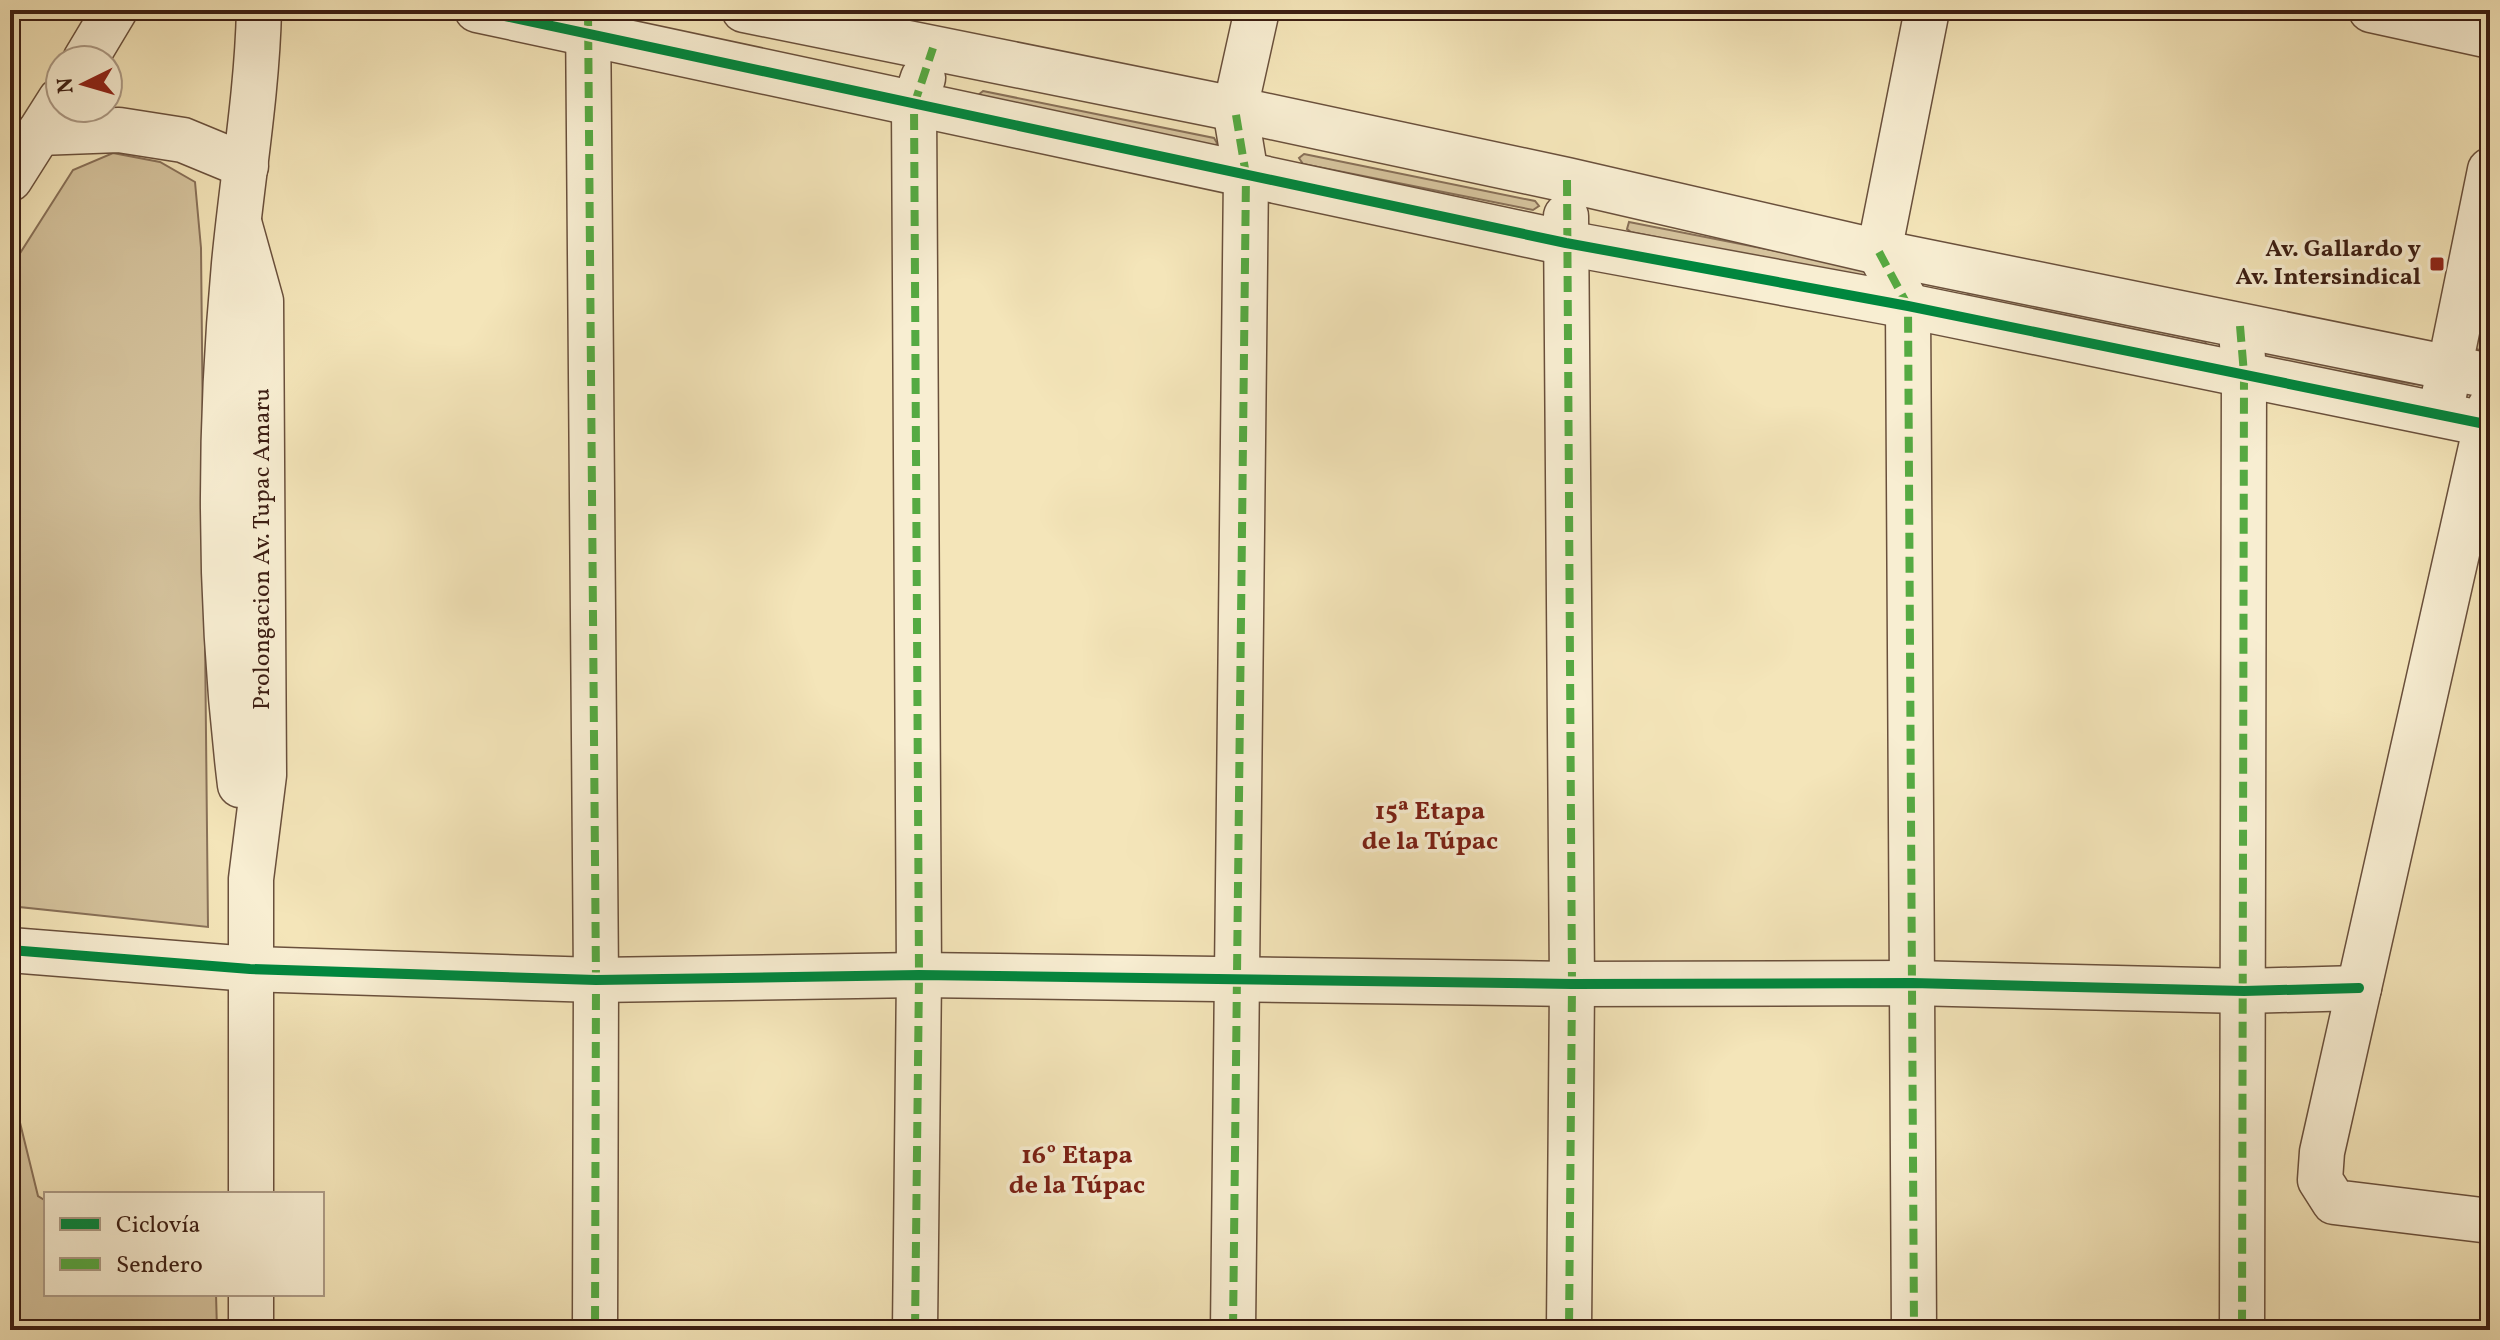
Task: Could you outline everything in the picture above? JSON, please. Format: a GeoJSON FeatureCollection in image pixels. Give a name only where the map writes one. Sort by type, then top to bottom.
{"type":"FeatureCollection","features":[{"type":"Feature","properties":{"kind":"street","name":"Prolongacion Av. Tupac Amaru"},"geometry":{"type":"LineString","coordinates":[[251,1192],[251,879],[264,775],[261,301],[239,222],[257,73],[259,10]]}},
{"type":"Feature","properties":{"kind":"street"},"geometry":{"type":"LineString","coordinates":[[477,10],[588,22],[847,90],[1566,243],[1908,306],[2439,416],[2489,419],[2322,1152],[2320,1180],[2334,1202],[2490,1221]]}},
{"type":"Feature","properties":{"kind":"street"},"geometry":{"type":"LineString","coordinates":[[744,10],[868,22],[933,48],[1567,180],[1879,252],[2470,372]]}},
{"type":"Feature","properties":{"kind":"street"},"geometry":{"type":"LineString","coordinates":[[1233,1330],[1246,175],[1235,109],[1257,10]]}},
{"type":"Feature","properties":{"kind":"street"},"geometry":{"type":"LineString","coordinates":[[1914,1330],[1908,306],[1879,252],[1927,10]]}},
{"type":"Feature","properties":{"kind":"street"},"geometry":{"type":"LineString","coordinates":[[2371,10],[2490,36]]}},
{"type":"Feature","properties":{"kind":"street"},"geometry":{"type":"LineString","coordinates":[[91,44],[104,12]]}},
{"type":"Feature","properties":{"kind":"street"},"geometry":{"type":"LineString","coordinates":[[588,22],[596,980],[595,1330]]}},
{"type":"Feature","properties":{"kind":"street"},"geometry":{"type":"LineString","coordinates":[[847,90],[868,22]]}},
{"type":"Feature","properties":{"kind":"street"},"geometry":{"type":"LineString","coordinates":[[915,1330],[919,975],[914,105],[933,48]]}},
{"type":"Feature","properties":{"kind":"street"},"geometry":{"type":"LineString","coordinates":[[10,179],[45,124]]}},
{"type":"Feature","properties":{"kind":"street"},"geometry":{"type":"LineString","coordinates":[[89,124],[183,140],[246,166]]}},
{"type":"Feature","properties":{"kind":"street"},"geometry":{"type":"LineString","coordinates":[[2439,416],[2470,372],[2490,170]]}},
{"type":"Feature","properties":{"kind":"street"},"geometry":{"type":"LineString","coordinates":[[1567,180],[1572,984],[1569,1330]]}},
{"type":"Feature","properties":{"kind":"street"},"geometry":{"type":"LineString","coordinates":[[2240,326],[2244,374],[2242,1330]]}},
{"type":"Feature","properties":{"kind":"street"},"geometry":{"type":"LineString","coordinates":[[10,950],[250,969],[596,980],[919,975],[1572,984],[1912,983],[2244,991],[2359,988]]}},
{"type":"Feature","properties":{"kind":"street"},"geometry":{"type":"LineString","coordinates":[[251,1296],[251,1330]]}},
{"type":"Feature","properties":{"kind":"shaded area"},"geometry":{"type":"Polygon","coordinates":[[[983,91],[1214,138],[1217,143],[1215,147],[977,96],[983,91]]]}},
{"type":"Feature","properties":{"kind":"shaded area"},"geometry":{"type":"Polygon","coordinates":[[[113,153],[160,162],[195,182],[201,248],[208,927],[10,906],[10,269],[73,170],[113,153]]]}},
{"type":"Feature","properties":{"kind":"shaded area"},"geometry":{"type":"Polygon","coordinates":[[[1304,154],[1535,201],[1539,206],[1533,210],[1303,164],[1299,158],[1304,154]]]}},
{"type":"Feature","properties":{"kind":"shaded area"},"geometry":{"type":"Polygon","coordinates":[[[1629,222],[1863,268],[1867,274],[1861,278],[1631,232],[1627,229],[1629,222]]]}},
{"type":"Feature","properties":{"kind":"shaded area"},"geometry":{"type":"Polygon","coordinates":[[[2490,271],[2490,320],[2484,348],[2478,350],[2475,347],[2490,271]]]}},
{"type":"Feature","properties":{"kind":"shaded area"},"geometry":{"type":"Polygon","coordinates":[[[1972,292],[2205,341],[2206,344],[2204,347],[1966,296],[1972,292]]]}},
{"type":"Feature","properties":{"kind":"shaded area"},"geometry":{"type":"Polygon","coordinates":[[[2260,350],[2430,376],[2427,386],[2261,359],[2260,350]]]}},
{"type":"Feature","properties":{"kind":"shaded area"},"geometry":{"type":"Polygon","coordinates":[[[10,1082],[38,1196],[44,1200],[44,1296],[216,1296],[217,1330],[10,1330],[10,1082]]]}},
{"type":"Feature","properties":{"kind":"marked path"},"geometry":{"type":"LineString","coordinates":[[588,10],[596,980],[595,1330]]}},
{"type":"Feature","properties":{"kind":"marked path"},"geometry":{"type":"LineString","coordinates":[[915,1330],[919,975],[914,105],[933,48]]}},
{"type":"Feature","properties":{"kind":"marked path"},"geometry":{"type":"LineString","coordinates":[[1233,1330],[1246,175],[1235,109]]}},
{"type":"Feature","properties":{"kind":"marked path"},"geometry":{"type":"LineString","coordinates":[[1567,180],[1572,984],[1569,1330]]}},
{"type":"Feature","properties":{"kind":"marked path"},"geometry":{"type":"LineString","coordinates":[[1879,252],[1908,306],[1914,1330]]}},
{"type":"Feature","properties":{"kind":"marked path"},"geometry":{"type":"LineString","coordinates":[[2240,326],[2244,374],[2242,1330]]}},
{"type":"Feature","properties":{"kind":"cycle path"},"geometry":{"type":"LineString","coordinates":[[477,10],[1566,243],[1908,306],[2490,425]]}},
{"type":"Feature","properties":{"kind":"cycle path"},"geometry":{"type":"LineString","coordinates":[[10,950],[250,969],[596,980],[919,975],[1572,984],[1912,983],[2244,991],[2359,988]]}},
{"type":"Feature","properties":{"kind":"place","name":"Av. Gallardo y Av. Intersindical"},"geometry":{"type":"Point","coordinates":[2437,264]}},
{"type":"Feature","properties":{"kind":"district","name":"15ª Etapa de la Túpac"},"geometry":{"type":"Point","coordinates":[1430,827]}},
{"type":"Feature","properties":{"kind":"district","name":"16° Etapa de la Túpac"},"geometry":{"type":"Point","coordinates":[1077,1171]}}]}
